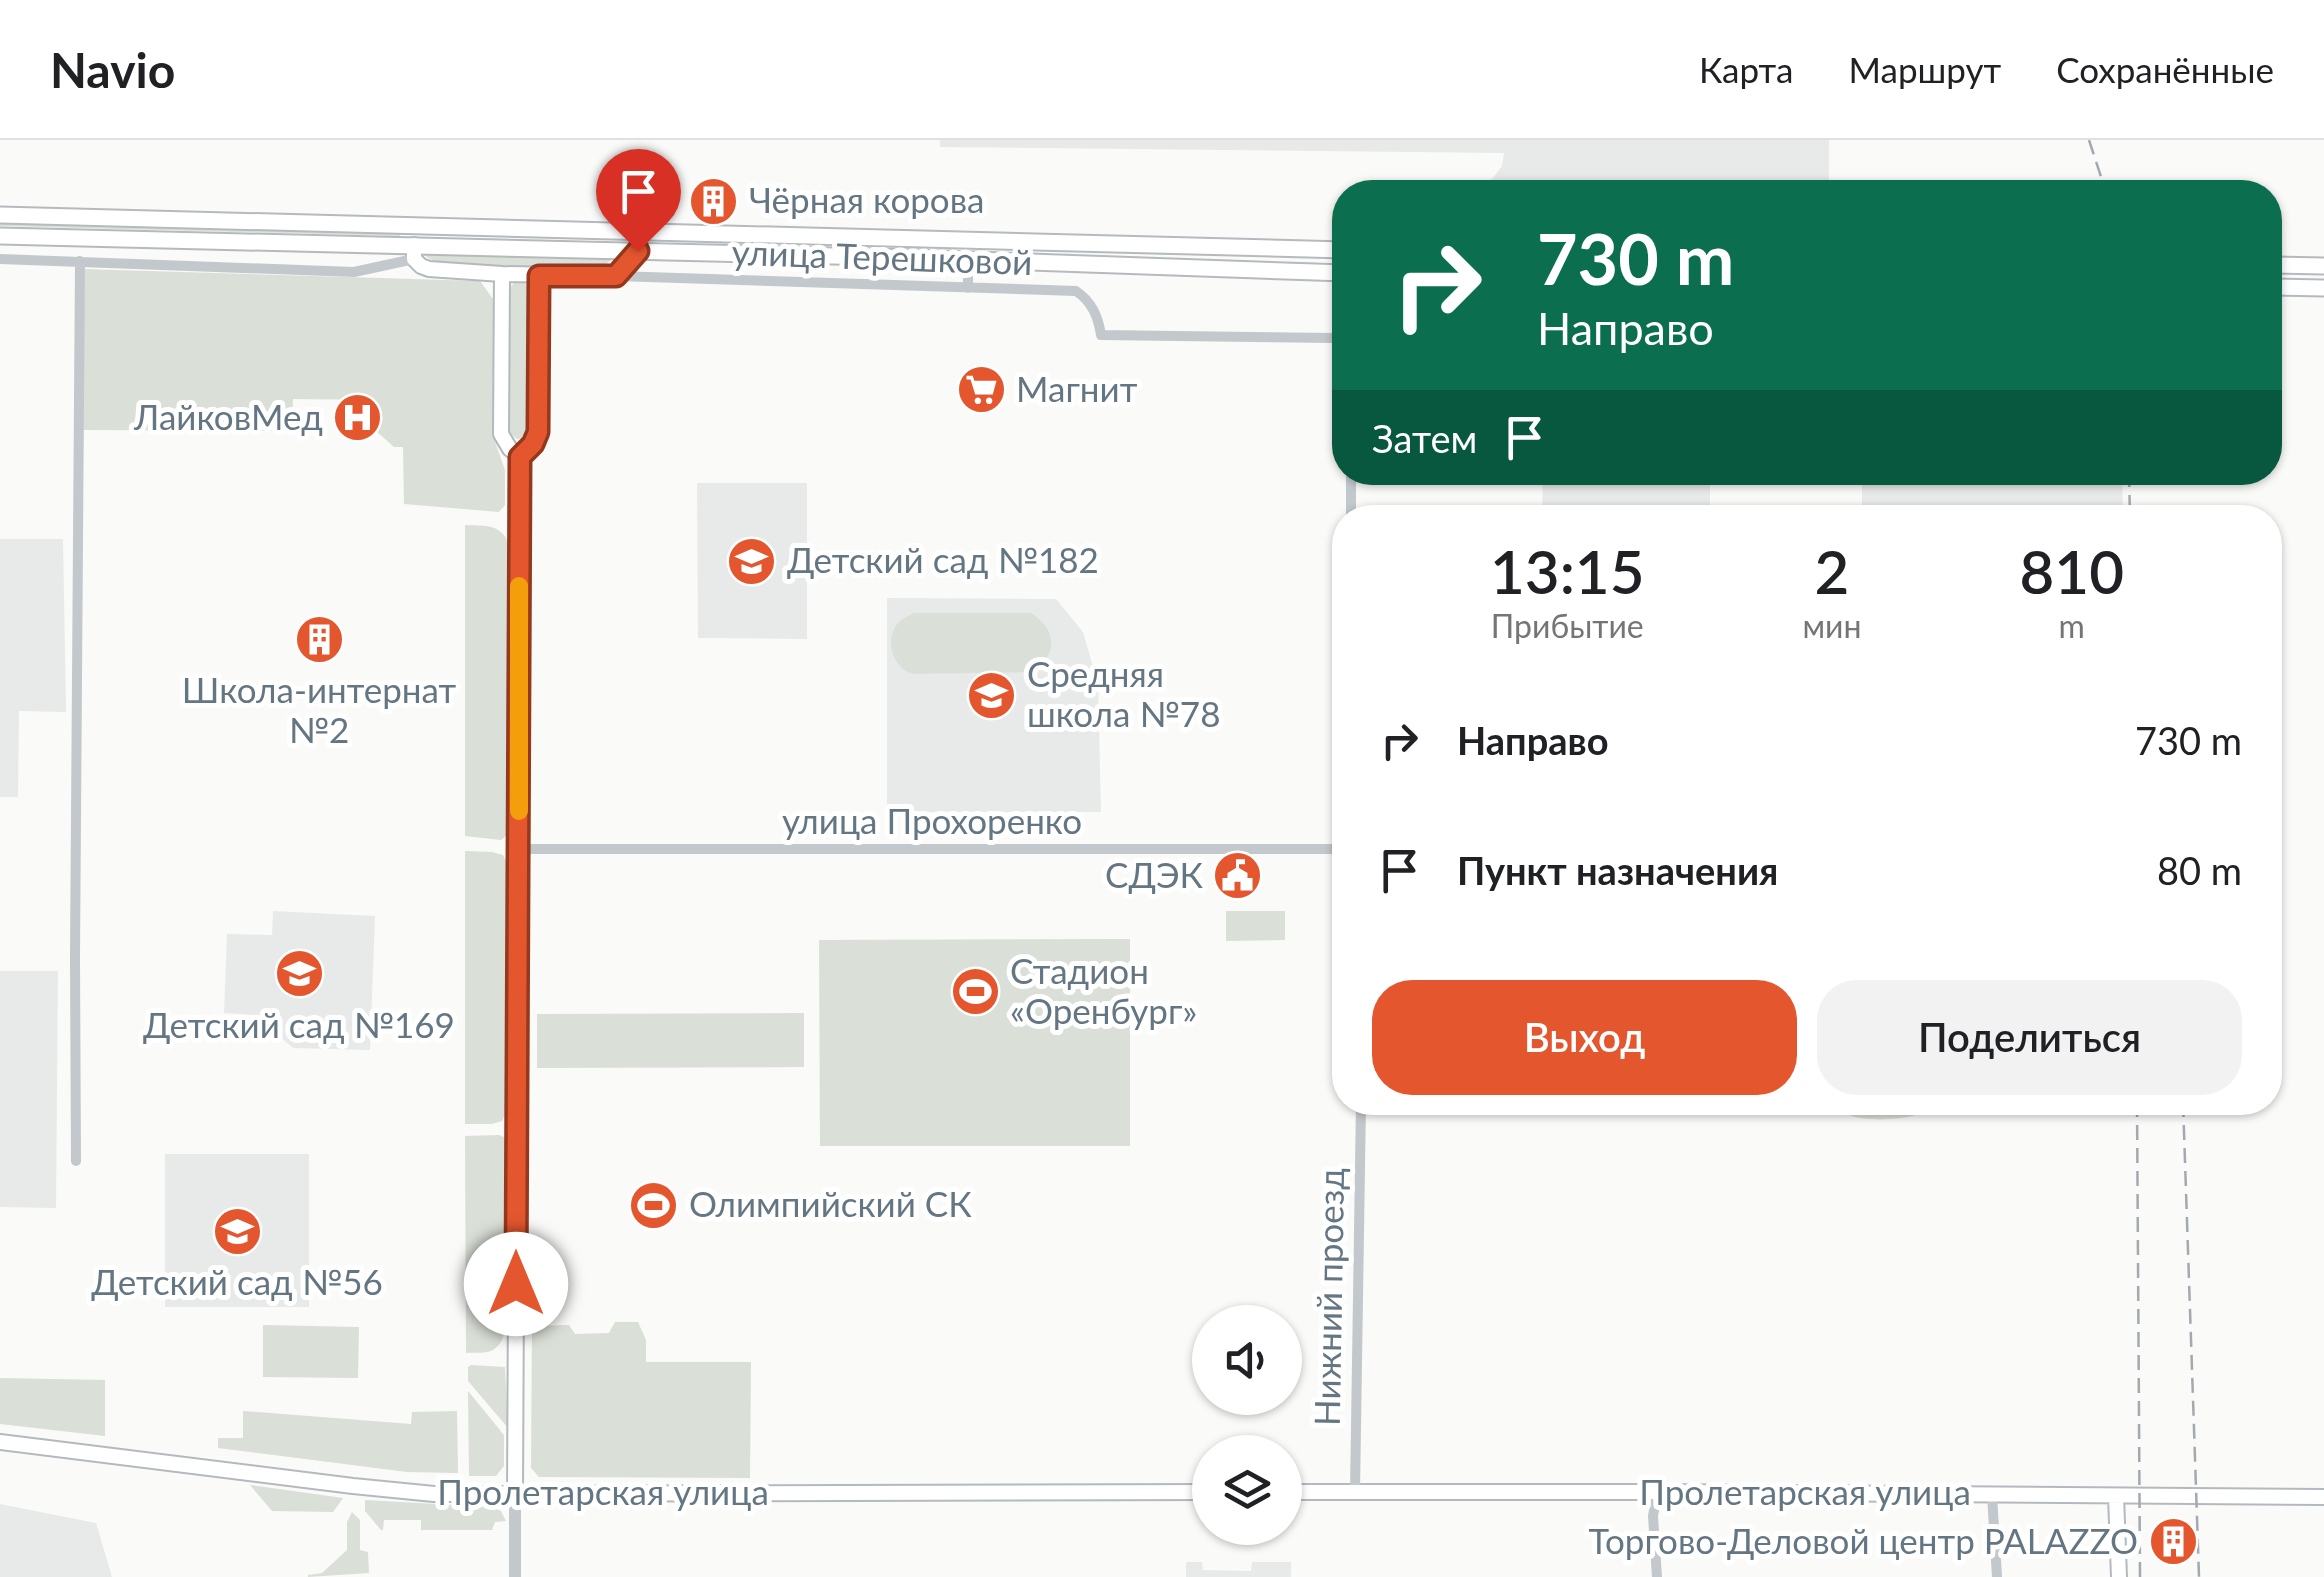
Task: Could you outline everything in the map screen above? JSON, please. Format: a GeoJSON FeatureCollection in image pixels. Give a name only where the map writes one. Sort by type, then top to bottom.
{"type":"FeatureCollection","features":[{"type":"Feature","properties":{"kind":"main road","name":"улица Терешковой"},"geometry":{"type":"LineString","coordinates":[[0,215],[1332,250]]}},
{"type":"Feature","properties":{"kind":"main road"},"geometry":{"type":"LineString","coordinates":[[415,226],[414,252],[421,266],[430,269],[616,276],[638,251]]}},
{"type":"Feature","properties":{"kind":"main road","name":"улица Терешковой"},"geometry":{"type":"LineString","coordinates":[[0,236],[414,252],[638,251],[1332,273]]}},
{"type":"Feature","properties":{"kind":"main road"},"geometry":{"type":"LineString","coordinates":[[832,256],[837,249],[833,238]]}},
{"type":"Feature","properties":{"kind":"main road"},"geometry":{"type":"LineString","coordinates":[[2282,265],[2324,266]]}},
{"type":"Feature","properties":{"kind":"main road"},"geometry":{"type":"LineString","coordinates":[[502,274],[501,434],[520,457]]}},
{"type":"Feature","properties":{"kind":"main road"},"geometry":{"type":"LineString","coordinates":[[515,1494],[520,457],[538,432],[539,276]]}},
{"type":"Feature","properties":{"kind":"main road"},"geometry":{"type":"LineString","coordinates":[[2282,287],[2324,288]]}},
{"type":"Feature","properties":{"kind":"main road","name":"Пролетарская улица"},"geometry":{"type":"LineString","coordinates":[[0,1442],[434,1494],[1192,1492]]}},
{"type":"Feature","properties":{"kind":"main road","name":"Пролетарская улица"},"geometry":{"type":"LineString","coordinates":[[1302,1492],[2324,1498]]}},
{"type":"Feature","properties":{"kind":"main road"},"geometry":{"type":"LineString","coordinates":[[2116,1496],[2119,1577]]}},
{"type":"Feature","properties":{"kind":"street"},"geometry":{"type":"LineString","coordinates":[[0,259],[354,272],[414,252]]}},
{"type":"Feature","properties":{"kind":"street"},"geometry":{"type":"LineString","coordinates":[[968,260],[968,288]]}},
{"type":"Feature","properties":{"kind":"street"},"geometry":{"type":"LineString","coordinates":[[76,1161],[80,261]]}},
{"type":"Feature","properties":{"kind":"street"},"geometry":{"type":"LineString","coordinates":[[616,276],[1076,291],[1084,296],[1098,318],[1101,335],[1332,338]]}},
{"type":"Feature","properties":{"kind":"street","name":"улица Прохоренко"},"geometry":{"type":"LineString","coordinates":[[519,849],[1332,849]]}},
{"type":"Feature","properties":{"kind":"street","name":"Нижний проезд"},"geometry":{"type":"LineString","coordinates":[[1355,1492],[1360,1115]]}},
{"type":"Feature","properties":{"kind":"street"},"geometry":{"type":"LineString","coordinates":[[1656,1577],[1652,1516],[1657,1492]]}},
{"type":"Feature","properties":{"kind":"street"},"geometry":{"type":"LineString","coordinates":[[515,1494],[515,1577]]}},
{"type":"Feature","properties":{"kind":"street"},"geometry":{"type":"LineString","coordinates":[[1992,1494],[1997,1577]]}},
{"type":"Feature","properties":{"kind":"shaded area"},"geometry":{"type":"Polygon","coordinates":[[[940,140],[1829,140],[1829,180],[1488,180],[1502,166],[1504,153],[940,147],[940,140]]]}},
{"type":"Feature","properties":{"kind":"shaded area"},"geometry":{"type":"Polygon","coordinates":[[[0,222],[400,232],[400,236],[0,226],[0,222]]]}},
{"type":"Feature","properties":{"kind":"shaded area"},"geometry":{"type":"Polygon","coordinates":[[[424,255],[615,257],[606,264],[517,270],[447,264],[424,255]]]}},
{"type":"Feature","properties":{"kind":"shaded area"},"geometry":{"type":"Polygon","coordinates":[[[83,269],[480,281],[493,299],[493,436],[505,470],[505,505],[499,512],[404,504],[403,447],[394,447],[376,431],[374,400],[293,399],[292,431],[83,430],[83,269]]]}},
{"type":"Feature","properties":{"kind":"shaded area"},"geometry":{"type":"Polygon","coordinates":[[[516,282],[529,286],[532,296],[532,432],[517,439],[509,427],[508,294],[516,282]]]}},
{"type":"Feature","properties":{"kind":"shaded area","name":"Детский сад №182"},"geometry":{"type":"Polygon","coordinates":[[[697,483],[807,483],[807,639],[698,638],[697,483]]]}},
{"type":"Feature","properties":{"kind":"shaded area"},"geometry":{"type":"Polygon","coordinates":[[[1543,485],[1710,485],[1710,505],[1542,505],[1543,485]]]}},
{"type":"Feature","properties":{"kind":"shaded area"},"geometry":{"type":"Polygon","coordinates":[[[1862,485],[2122,485],[2123,505],[1862,505],[1862,485]]]}},
{"type":"Feature","properties":{"kind":"shaded area"},"geometry":{"type":"Polygon","coordinates":[[[465,525],[494,528],[507,540],[507,835],[501,840],[465,836],[465,525]]]}},
{"type":"Feature","properties":{"kind":"shaded area"},"geometry":{"type":"Polygon","coordinates":[[[0,539],[63,539],[66,712],[19,711],[18,797],[0,797],[0,539]]]}},
{"type":"Feature","properties":{"kind":"shaded area","name":"Средняя школа №78"},"geometry":{"type":"Polygon","coordinates":[[[887,598],[1056,599],[1083,632],[1098,684],[1101,812],[887,812],[887,598]]]}},
{"type":"Feature","properties":{"kind":"shaded area"},"geometry":{"type":"Polygon","coordinates":[[[914,613],[1031,613],[1050,634],[1050,649],[1034,672],[913,674],[895,659],[891,643],[901,620],[914,613]]]}},
{"type":"Feature","properties":{"kind":"shaded area"},"geometry":{"type":"Polygon","coordinates":[[[465,851],[503,855],[507,863],[507,1111],[502,1121],[492,1124],[465,1124],[465,851]]]}},
{"type":"Feature","properties":{"kind":"shaded area","name":"Детский сад №169"},"geometry":{"type":"Polygon","coordinates":[[[273,911],[375,916],[370,1050],[293,1048],[255,1015],[224,1013],[227,934],[272,935],[273,911]]]}},
{"type":"Feature","properties":{"kind":"shaded area"},"geometry":{"type":"Polygon","coordinates":[[[1226,911],[1285,911],[1285,940],[1226,941],[1226,911]]]}},
{"type":"Feature","properties":{"kind":"shaded area","name":"Стадион «Оренбург»"},"geometry":{"type":"Polygon","coordinates":[[[1130,939],[1130,1146],[820,1146],[819,940],[1130,939]]]}},
{"type":"Feature","properties":{"kind":"shaded area"},"geometry":{"type":"Polygon","coordinates":[[[0,971],[58,971],[56,1208],[0,1207],[0,971]]]}},
{"type":"Feature","properties":{"kind":"shaded area"},"geometry":{"type":"Polygon","coordinates":[[[804,1013],[804,1067],[537,1068],[537,1014],[804,1013]]]}},
{"type":"Feature","properties":{"kind":"shaded area"},"geometry":{"type":"Polygon","coordinates":[[[1850,1115],[1914,1115],[1898,1118],[1865,1119],[1850,1115]]]}},
{"type":"Feature","properties":{"kind":"shaded area"},"geometry":{"type":"Polygon","coordinates":[[[499,1135],[507,1145],[503,1338],[492,1350],[466,1353],[465,1136],[499,1135]]]}},
{"type":"Feature","properties":{"kind":"shaded area","name":"Детский сад №56"},"geometry":{"type":"Polygon","coordinates":[[[165,1154],[309,1154],[309,1307],[165,1307],[165,1154]]]}},
{"type":"Feature","properties":{"kind":"shaded area"},"geometry":{"type":"Polygon","coordinates":[[[615,1322],[638,1322],[646,1340],[646,1362],[751,1362],[750,1478],[539,1477],[531,1468],[532,1326],[569,1325],[575,1334],[609,1333],[615,1322]]]}},
{"type":"Feature","properties":{"kind":"shaded area"},"geometry":{"type":"Polygon","coordinates":[[[263,1325],[359,1327],[358,1378],[263,1377],[263,1325]]]}},
{"type":"Feature","properties":{"kind":"shaded area"},"geometry":{"type":"Polygon","coordinates":[[[471,1365],[505,1367],[508,1428],[468,1381],[471,1365]]]}},
{"type":"Feature","properties":{"kind":"shaded area"},"geometry":{"type":"Polygon","coordinates":[[[0,1378],[105,1380],[105,1436],[0,1424],[0,1378]]]}},
{"type":"Feature","properties":{"kind":"shaded area"},"geometry":{"type":"Polygon","coordinates":[[[468,1391],[504,1435],[504,1466],[496,1476],[469,1476],[468,1391]]]}},
{"type":"Feature","properties":{"kind":"shaded area"},"geometry":{"type":"Polygon","coordinates":[[[243,1411],[411,1424],[412,1412],[457,1411],[458,1473],[407,1472],[218,1448],[218,1438],[243,1438],[243,1411]]]}},
{"type":"Feature","properties":{"kind":"shaded area"},"geometry":{"type":"Polygon","coordinates":[[[250,1485],[343,1498],[333,1512],[272,1511],[250,1485]]]}},
{"type":"Feature","properties":{"kind":"shaded area"},"geometry":{"type":"Polygon","coordinates":[[[365,1500],[492,1507],[501,1511],[506,1521],[495,1522],[492,1530],[421,1530],[421,1520],[384,1520],[381,1530],[365,1511],[365,1500]]]}},
{"type":"Feature","properties":{"kind":"shaded area"},"geometry":{"type":"Polygon","coordinates":[[[0,1504],[96,1523],[112,1577],[0,1577],[0,1504]]]}},
{"type":"Feature","properties":{"kind":"shaded area"},"geometry":{"type":"Polygon","coordinates":[[[352,1512],[360,1520],[360,1550],[368,1552],[369,1573],[308,1577],[322,1573],[347,1550],[347,1522],[352,1512]]]}},
{"type":"Feature","properties":{"kind":"shaded area"},"geometry":{"type":"Polygon","coordinates":[[[1186,1562],[1202,1562],[1203,1570],[1251,1571],[1252,1562],[1291,1562],[1291,1577],[1186,1577],[1186,1562]]]}},
{"type":"Feature","properties":{"kind":"railway"},"geometry":{"type":"LineString","coordinates":[[2089,140],[2102,180]]}},
{"type":"Feature","properties":{"kind":"railway"},"geometry":{"type":"LineString","coordinates":[[2129,485],[2130,505]]}},
{"type":"Feature","properties":{"kind":"railway"},"geometry":{"type":"LineString","coordinates":[[2137,1115],[2140,1577]]}},
{"type":"Feature","properties":{"kind":"railway"},"geometry":{"type":"LineString","coordinates":[[2183,1115],[2199,1577]]}},
{"type":"Feature","properties":{"kind":"slow traffic"},"geometry":{"type":"LineString","coordinates":[[519,586],[519,811]]}},
{"type":"Feature","properties":{"kind":"place","name":"Чёрная корова"},"geometry":{"type":"Point","coordinates":[714,201]}},
{"type":"Feature","properties":{"kind":"place","name":"Магнит"},"geometry":{"type":"Point","coordinates":[981,390]}},
{"type":"Feature","properties":{"kind":"place","name":"ЛайковМед"},"geometry":{"type":"Point","coordinates":[358,418]}},
{"type":"Feature","properties":{"kind":"place","name":"Детский сад №182"},"geometry":{"type":"Point","coordinates":[752,561]}},
{"type":"Feature","properties":{"kind":"place","name":"Школа-интернат №2"},"geometry":{"type":"Point","coordinates":[319,639]}},
{"type":"Feature","properties":{"kind":"place","name":"Средняя школа №78"},"geometry":{"type":"Point","coordinates":[992,695]}},
{"type":"Feature","properties":{"kind":"place","name":"СДЭК"},"geometry":{"type":"Point","coordinates":[1238,876]}},
{"type":"Feature","properties":{"kind":"place","name":"Детский сад №169"},"geometry":{"type":"Point","coordinates":[299,974]}},
{"type":"Feature","properties":{"kind":"place","name":"Стадион «Оренбург»"},"geometry":{"type":"Point","coordinates":[975,992]}},
{"type":"Feature","properties":{"kind":"place","name":"Олимпийский СК"},"geometry":{"type":"Point","coordinates":[654,1205]}},
{"type":"Feature","properties":{"kind":"place","name":"Детский сад №56"},"geometry":{"type":"Point","coordinates":[237,1231]}},
{"type":"Feature","properties":{"kind":"place","name":"Торгово-Деловой центр PALAZZO"},"geometry":{"type":"Point","coordinates":[2173,1542]}},
{"type":"Feature","properties":{"kind":"route"},"geometry":{"type":"LineString","coordinates":[[516,1284],[520,457],[538,432],[539,276],[616,276],[638,251]]}}]}
